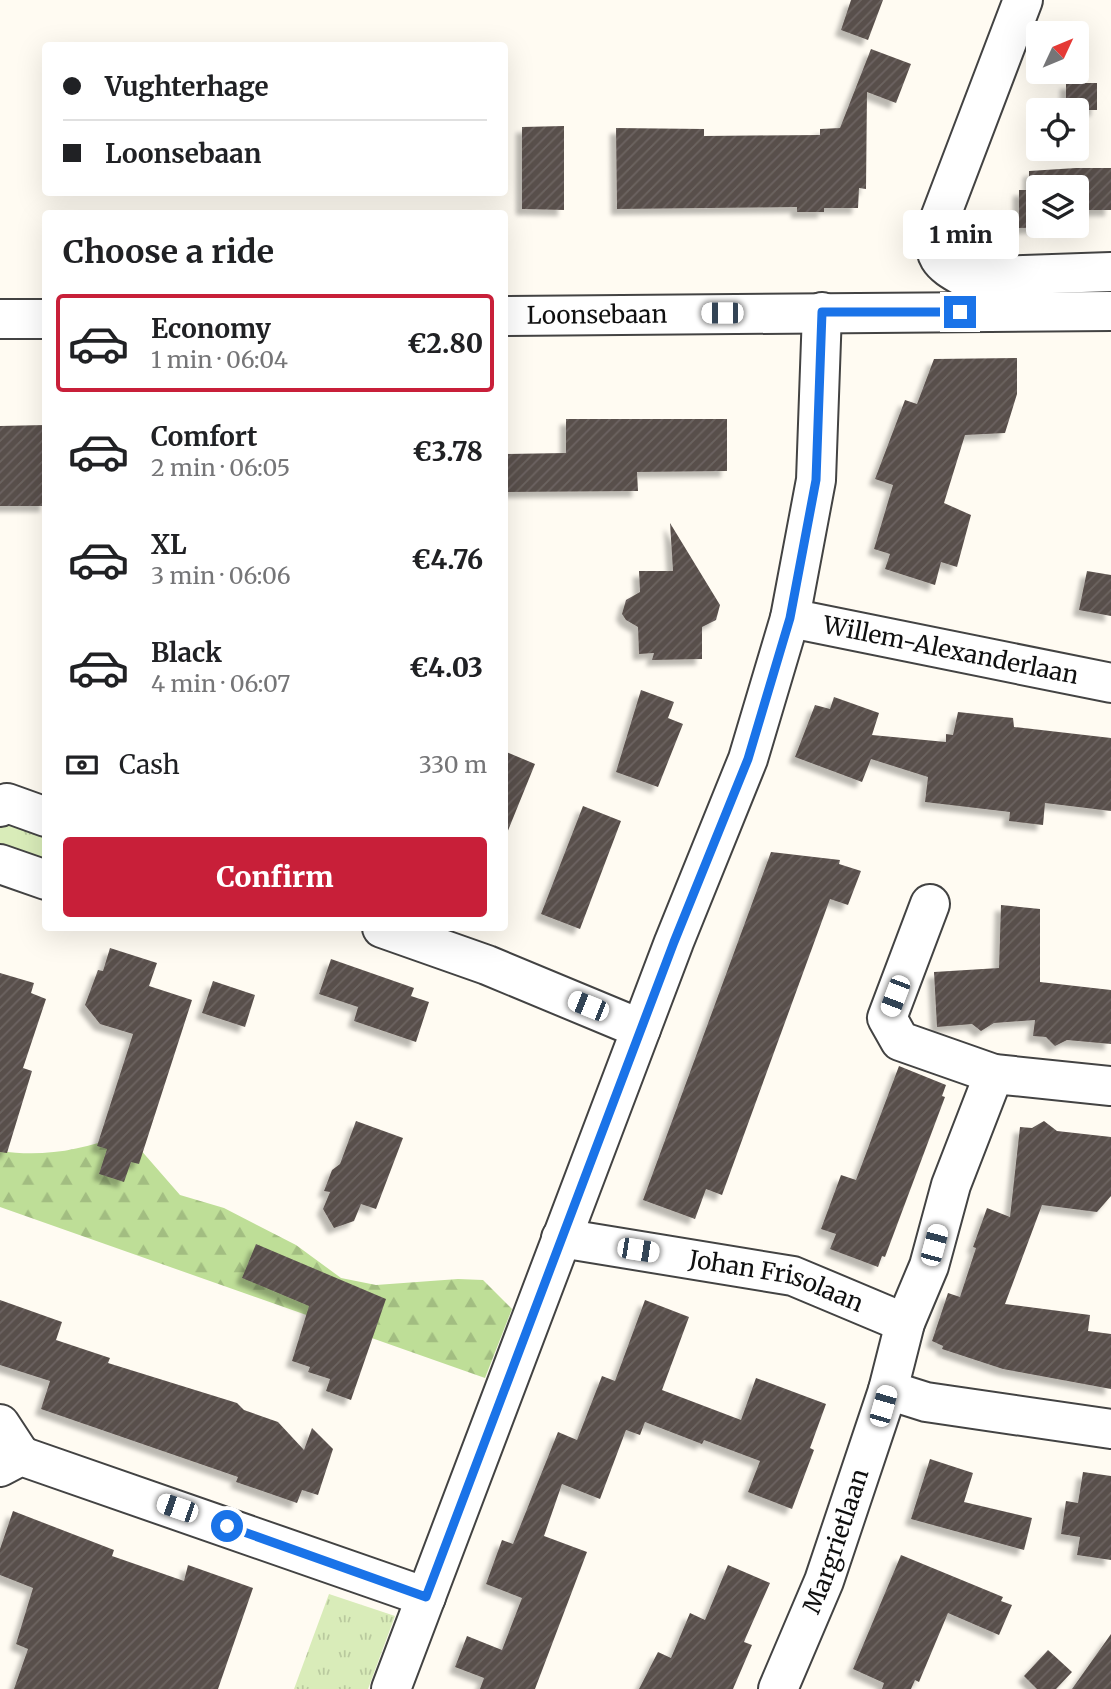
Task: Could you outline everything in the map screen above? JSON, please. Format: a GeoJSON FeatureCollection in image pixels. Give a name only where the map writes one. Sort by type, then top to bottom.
{"type":"FeatureCollection","features":[{"type":"Feature","properties":{"kind":"street"},"geometry":{"type":"LineString","coordinates":[[1023,0],[937,226],[937,253],[943,266],[964,277],[1111,272]]}},
{"type":"Feature","properties":{"kind":"street","name":"Loonsebaan"},"geometry":{"type":"LineString","coordinates":[[508,316],[1111,311]]}},
{"type":"Feature","properties":{"kind":"street"},"geometry":{"type":"LineString","coordinates":[[391,1689],[641,1029],[748,759],[790,618],[816,480],[822,312]]}},
{"type":"Feature","properties":{"kind":"street"},"geometry":{"type":"LineString","coordinates":[[0,319],[42,319]]}},
{"type":"Feature","properties":{"kind":"street","name":"Willem-Alexanderlaan"},"geometry":{"type":"LineString","coordinates":[[790,618],[1111,683]]}},
{"type":"Feature","properties":{"kind":"street"},"geometry":{"type":"LineString","coordinates":[[0,807],[7,803],[42,816]]}},
{"type":"Feature","properties":{"kind":"street"},"geometry":{"type":"LineString","coordinates":[[0,864],[42,879]]}},
{"type":"Feature","properties":{"kind":"street"},"geometry":{"type":"LineString","coordinates":[[930,904],[887,1018],[900,1041],[994,1074],[1111,1086]]}},
{"type":"Feature","properties":{"kind":"street"},"geometry":{"type":"LineString","coordinates":[[391,931],[487,965],[641,1029]]}},
{"type":"Feature","properties":{"kind":"street"},"geometry":{"type":"LineString","coordinates":[[994,1074],[951,1185],[929,1266],[905,1323],[888,1390],[926,1402],[1111,1429]]}},
{"type":"Feature","properties":{"kind":"street","name":"Johan Frisolaan"},"geometry":{"type":"LineString","coordinates":[[561,1238],[793,1276],[905,1323]]}},
{"type":"Feature","properties":{"kind":"street","name":"Margrietlaan"},"geometry":{"type":"LineString","coordinates":[[778,1689],[824,1581],[888,1390]]}},
{"type":"Feature","properties":{"kind":"street"},"geometry":{"type":"LineString","coordinates":[[0,1424],[11,1462],[426,1597]]}},
{"type":"Feature","properties":{"kind":"green space"},"geometry":{"type":"Polygon","coordinates":[[[0,819],[42,830],[42,862],[0,848],[0,819]]]}},
{"type":"Feature","properties":{"kind":"green space"},"geometry":{"type":"Polygon","coordinates":[[[120,1135],[139,1148],[180,1195],[224,1208],[296,1245],[341,1278],[376,1285],[458,1279],[483,1280],[512,1309],[485,1378],[0,1207],[0,1151],[61,1151],[120,1135]]]}},
{"type":"Feature","properties":{"kind":"green space"},"geometry":{"type":"Polygon","coordinates":[[[329,1594],[395,1616],[368,1689],[294,1689],[329,1594]]]}},
{"type":"Feature","properties":{"kind":"building"},"geometry":{"type":"Polygon","coordinates":[[[851,0],[883,0],[868,40],[841,30],[851,0]]]}},
{"type":"Feature","properties":{"kind":"building"},"geometry":{"type":"Polygon","coordinates":[[[871,49],[911,64],[896,103],[867,92],[866,189],[859,188],[858,208],[824,208],[824,212],[797,212],[797,207],[617,209],[616,128],[704,129],[704,136],[820,135],[820,129],[840,128],[871,49]]]}},
{"type":"Feature","properties":{"kind":"building"},"geometry":{"type":"Polygon","coordinates":[[[1097,83],[1097,110],[1089,110],[1089,98],[1066,98],[1066,84],[1097,83]]]}},
{"type":"Feature","properties":{"kind":"building"},"geometry":{"type":"Polygon","coordinates":[[[564,126],[564,210],[522,209],[522,127],[564,126]]]}},
{"type":"Feature","properties":{"kind":"building"},"geometry":{"type":"Polygon","coordinates":[[[1111,168],[1111,210],[1089,210],[1089,175],[1029,175],[1029,171],[1111,168]]]}},
{"type":"Feature","properties":{"kind":"building"},"geometry":{"type":"Polygon","coordinates":[[[1019,190],[1026,190],[1026,228],[1019,228],[1019,190]]]}},
{"type":"Feature","properties":{"kind":"building"},"geometry":{"type":"Polygon","coordinates":[[[1017,358],[1017,394],[1005,433],[965,435],[944,503],[971,515],[957,567],[941,562],[935,585],[885,569],[890,554],[874,549],[893,485],[875,479],[905,400],[917,404],[934,359],[1017,358]]]}},
{"type":"Feature","properties":{"kind":"building"},"geometry":{"type":"Polygon","coordinates":[[[566,419],[727,419],[727,471],[637,472],[638,491],[508,492],[508,454],[566,453],[566,419]]]}},
{"type":"Feature","properties":{"kind":"building"},"geometry":{"type":"Polygon","coordinates":[[[42,425],[42,506],[0,506],[0,426],[42,425]]]}},
{"type":"Feature","properties":{"kind":"building"},"geometry":{"type":"Polygon","coordinates":[[[670,523],[720,605],[716,620],[702,627],[702,659],[652,660],[654,653],[639,654],[638,627],[626,620],[622,614],[626,600],[640,592],[639,571],[673,571],[670,523]]]}},
{"type":"Feature","properties":{"kind":"building"},"geometry":{"type":"Polygon","coordinates":[[[1087,571],[1111,575],[1111,616],[1079,610],[1087,571]]]}},
{"type":"Feature","properties":{"kind":"building"},"geometry":{"type":"Polygon","coordinates":[[[641,690],[674,702],[668,718],[683,724],[658,787],[616,772],[641,690]]]}},
{"type":"Feature","properties":{"kind":"building"},"geometry":{"type":"Polygon","coordinates":[[[834,697],[879,713],[872,735],[946,742],[946,734],[953,735],[958,712],[1013,718],[1014,727],[1111,738],[1111,811],[1045,803],[1043,825],[1009,821],[1010,812],[925,802],[928,777],[871,759],[862,782],[795,757],[815,705],[830,709],[834,697]]]}},
{"type":"Feature","properties":{"kind":"building"},"geometry":{"type":"Polygon","coordinates":[[[508,753],[535,764],[508,831],[508,753]]]}},
{"type":"Feature","properties":{"kind":"building"},"geometry":{"type":"Polygon","coordinates":[[[583,806],[621,821],[580,929],[541,914],[583,806]]]}},
{"type":"Feature","properties":{"kind":"building"},"geometry":{"type":"Polygon","coordinates":[[[771,852],[840,860],[839,864],[861,871],[848,905],[830,899],[722,1195],[706,1189],[695,1219],[643,1200],[771,852]]]}},
{"type":"Feature","properties":{"kind":"building"},"geometry":{"type":"Polygon","coordinates":[[[1001,905],[1040,909],[1040,982],[1111,990],[1111,1044],[1067,1040],[1055,1046],[1046,1037],[1033,1036],[1035,1020],[994,1023],[981,1031],[972,1024],[937,1027],[934,972],[999,968],[1001,905]]]}},
{"type":"Feature","properties":{"kind":"building"},"geometry":{"type":"Polygon","coordinates":[[[110,948],[157,963],[149,986],[192,1000],[139,1164],[131,1162],[124,1182],[99,1174],[107,1149],[97,1146],[133,1034],[100,1024],[85,1005],[98,970],[103,971],[110,948]]]}},
{"type":"Feature","properties":{"kind":"building"},"geometry":{"type":"Polygon","coordinates":[[[331,959],[414,988],[411,996],[429,1002],[416,1042],[354,1021],[358,1007],[319,994],[331,959]]]}},
{"type":"Feature","properties":{"kind":"building"},"geometry":{"type":"Polygon","coordinates":[[[0,973],[34,983],[31,993],[46,999],[23,1068],[32,1071],[7,1153],[0,1152],[0,973]]]}},
{"type":"Feature","properties":{"kind":"building"},"geometry":{"type":"Polygon","coordinates":[[[213,981],[255,995],[245,1027],[202,1013],[213,981]]]}},
{"type":"Feature","properties":{"kind":"building"},"geometry":{"type":"Polygon","coordinates":[[[899,1066],[946,1085],[942,1096],[945,1097],[885,1257],[882,1256],[878,1267],[830,1249],[836,1234],[821,1229],[841,1175],[856,1180],[899,1066]]]}},
{"type":"Feature","properties":{"kind":"building"},"geometry":{"type":"Polygon","coordinates":[[[356,1121],[403,1138],[376,1209],[361,1204],[354,1221],[334,1228],[323,1209],[330,1192],[324,1191],[332,1170],[340,1164],[356,1121]]]}},
{"type":"Feature","properties":{"kind":"building"},"geometry":{"type":"Polygon","coordinates":[[[1044,1121],[1057,1131],[1111,1137],[1111,1196],[1097,1212],[1042,1205],[1005,1304],[1090,1315],[1088,1331],[1111,1334],[1111,1389],[1003,1369],[942,1349],[943,1346],[932,1341],[948,1293],[960,1297],[987,1208],[1010,1217],[1020,1127],[1032,1128],[1044,1121]]]}},
{"type":"Feature","properties":{"kind":"building"},"geometry":{"type":"Polygon","coordinates":[[[256,1244],[386,1299],[351,1400],[326,1391],[330,1379],[308,1372],[310,1367],[292,1361],[309,1306],[242,1278],[256,1244]]]}},
{"type":"Feature","properties":{"kind":"building"},"geometry":{"type":"Polygon","coordinates":[[[0,1300],[62,1322],[56,1340],[110,1358],[108,1363],[237,1403],[244,1410],[278,1422],[304,1450],[312,1428],[333,1449],[318,1495],[302,1490],[297,1503],[236,1482],[238,1477],[41,1409],[50,1381],[0,1365],[0,1300]]]}},
{"type":"Feature","properties":{"kind":"building"},"geometry":{"type":"Polygon","coordinates":[[[645,1300],[689,1317],[662,1390],[741,1420],[756,1378],[826,1404],[810,1448],[814,1450],[792,1509],[748,1492],[760,1461],[704,1440],[702,1444],[645,1422],[640,1435],[626,1430],[600,1499],[562,1484],[544,1536],[587,1552],[535,1689],[480,1689],[484,1678],[455,1667],[467,1636],[502,1650],[522,1598],[486,1584],[502,1540],[513,1544],[558,1432],[577,1440],[602,1376],[615,1381],[645,1300]]]}},
{"type":"Feature","properties":{"kind":"building"},"geometry":{"type":"Polygon","coordinates":[[[930,1459],[973,1473],[964,1502],[1032,1518],[1024,1550],[911,1519],[930,1459]]]}},
{"type":"Feature","properties":{"kind":"building"},"geometry":{"type":"Polygon","coordinates":[[[1083,1472],[1111,1476],[1111,1560],[1077,1555],[1080,1537],[1061,1534],[1066,1501],[1078,1503],[1083,1472]]]}},
{"type":"Feature","properties":{"kind":"building"},"geometry":{"type":"Polygon","coordinates":[[[13,1511],[114,1550],[112,1556],[184,1581],[188,1565],[253,1588],[218,1689],[14,1689],[28,1649],[16,1644],[33,1588],[0,1575],[0,1549],[13,1511]]]}},
{"type":"Feature","properties":{"kind":"building"},"geometry":{"type":"Polygon","coordinates":[[[901,1555],[1003,1597],[1001,1601],[1012,1605],[999,1635],[948,1613],[919,1682],[915,1680],[911,1689],[882,1689],[884,1683],[853,1669],[901,1555]]]}},
{"type":"Feature","properties":{"kind":"building"},"geometry":{"type":"Polygon","coordinates":[[[728,1565],[770,1583],[744,1642],[752,1645],[733,1689],[639,1689],[658,1652],[671,1658],[690,1613],[705,1620],[728,1565]]]}},
{"type":"Feature","properties":{"kind":"building"},"geometry":{"type":"Polygon","coordinates":[[[1111,1634],[1111,1689],[1072,1689],[1111,1634]]]}},
{"type":"Feature","properties":{"kind":"building"},"geometry":{"type":"Polygon","coordinates":[[[1048,1650],[1072,1672],[1056,1689],[1037,1689],[1024,1676],[1048,1650]]]}},
{"type":"Feature","properties":{"kind":"route"},"geometry":{"type":"LineString","coordinates":[[227,1526],[426,1597],[674,942],[748,759],[790,618],[816,480],[822,312],[960,312]]}}]}
